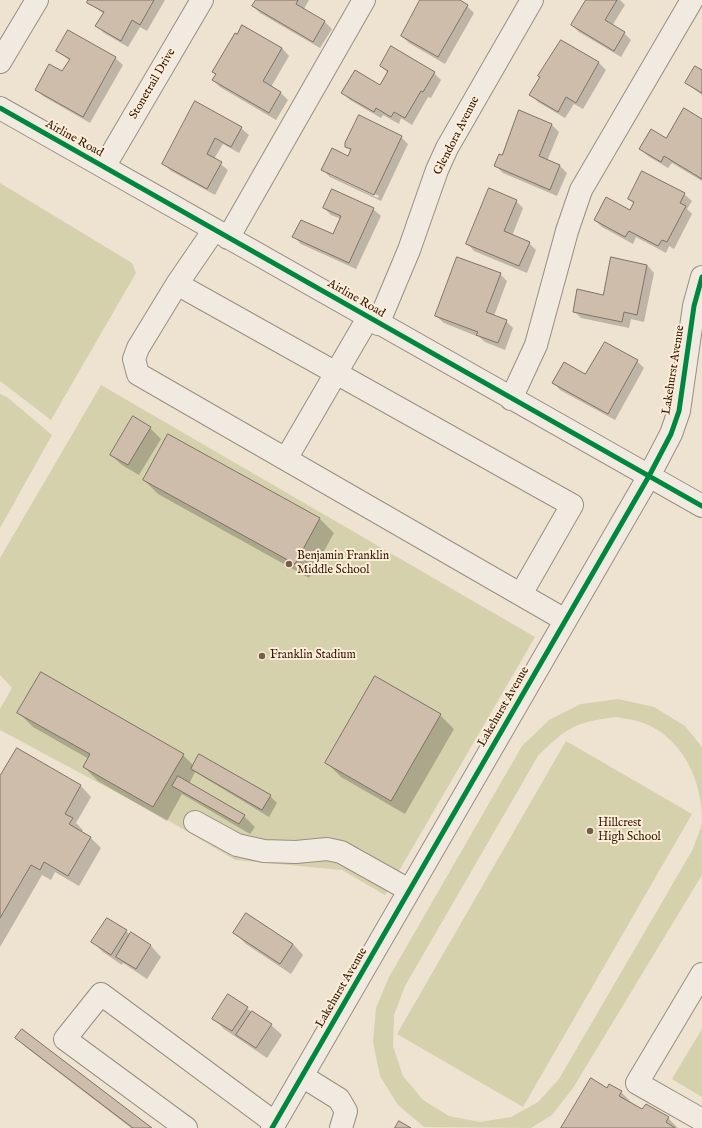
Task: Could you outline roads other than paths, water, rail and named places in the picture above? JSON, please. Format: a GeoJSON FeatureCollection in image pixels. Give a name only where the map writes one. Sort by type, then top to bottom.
{"type":"FeatureCollection","features":[{"type":"Feature","properties":{"kind":"street"},"geometry":{"type":"LineString","coordinates":[[0,62],[37,0]]}},
{"type":"Feature","properties":{"kind":"street","name":"Stonetrail Drive"},"geometry":{"type":"LineString","coordinates":[[104,167],[202,0]]}},
{"type":"Feature","properties":{"kind":"street"},"geometry":{"type":"LineString","coordinates":[[364,0],[221,234],[177,284],[138,348],[134,359],[138,374],[565,620]]}},
{"type":"Feature","properties":{"kind":"street","name":"Glendora Avenue"},"geometry":{"type":"LineString","coordinates":[[286,459],[337,374],[373,321],[410,250],[437,170],[447,148],[532,0]]}},
{"type":"Feature","properties":{"kind":"street"},"geometry":{"type":"LineString","coordinates":[[511,399],[536,345],[551,295],[567,231],[581,190],[692,0]]}},
{"type":"Feature","properties":{"kind":"street","name":"Airline Road"},"geometry":{"type":"LineString","coordinates":[[0,108],[373,321],[702,506]]}},
{"type":"Feature","properties":{"kind":"street","name":"Lakehurst Avenue"},"geometry":{"type":"LineString","coordinates":[[274,1125],[671,434],[679,411],[694,306],[702,277]]}},
{"type":"Feature","properties":{"kind":"street"},"geometry":{"type":"LineString","coordinates":[[177,284],[572,505],[521,594]]}},
{"type":"Feature","properties":{"kind":"street"},"geometry":{"type":"LineString","coordinates":[[195,822],[237,845],[264,851],[296,852],[327,849],[342,852],[409,890]]}},
{"type":"Feature","properties":{"kind":"street"},"geometry":{"type":"LineString","coordinates":[[702,974],[637,1083],[702,1120]]}},
{"type":"Feature","properties":{"kind":"street"},"geometry":{"type":"LineString","coordinates":[[186,1128],[65,1039],[101,994],[274,1125]]}},
{"type":"Feature","properties":{"kind":"street"},"geometry":{"type":"LineString","coordinates":[[302,1076],[339,1099],[346,1111],[341,1128]]}},
{"type":"Feature","properties":{"kind":"place","name":"Benjamin Franklin Middle School"},"geometry":{"type":"Point","coordinates":[289,564]}},
{"type":"Feature","properties":{"kind":"place","name":"Franklin Stadium"},"geometry":{"type":"Point","coordinates":[262,656]}},
{"type":"Feature","properties":{"kind":"place","name":"Hillcrest High School"},"geometry":{"type":"Point","coordinates":[590,831]}}]}
